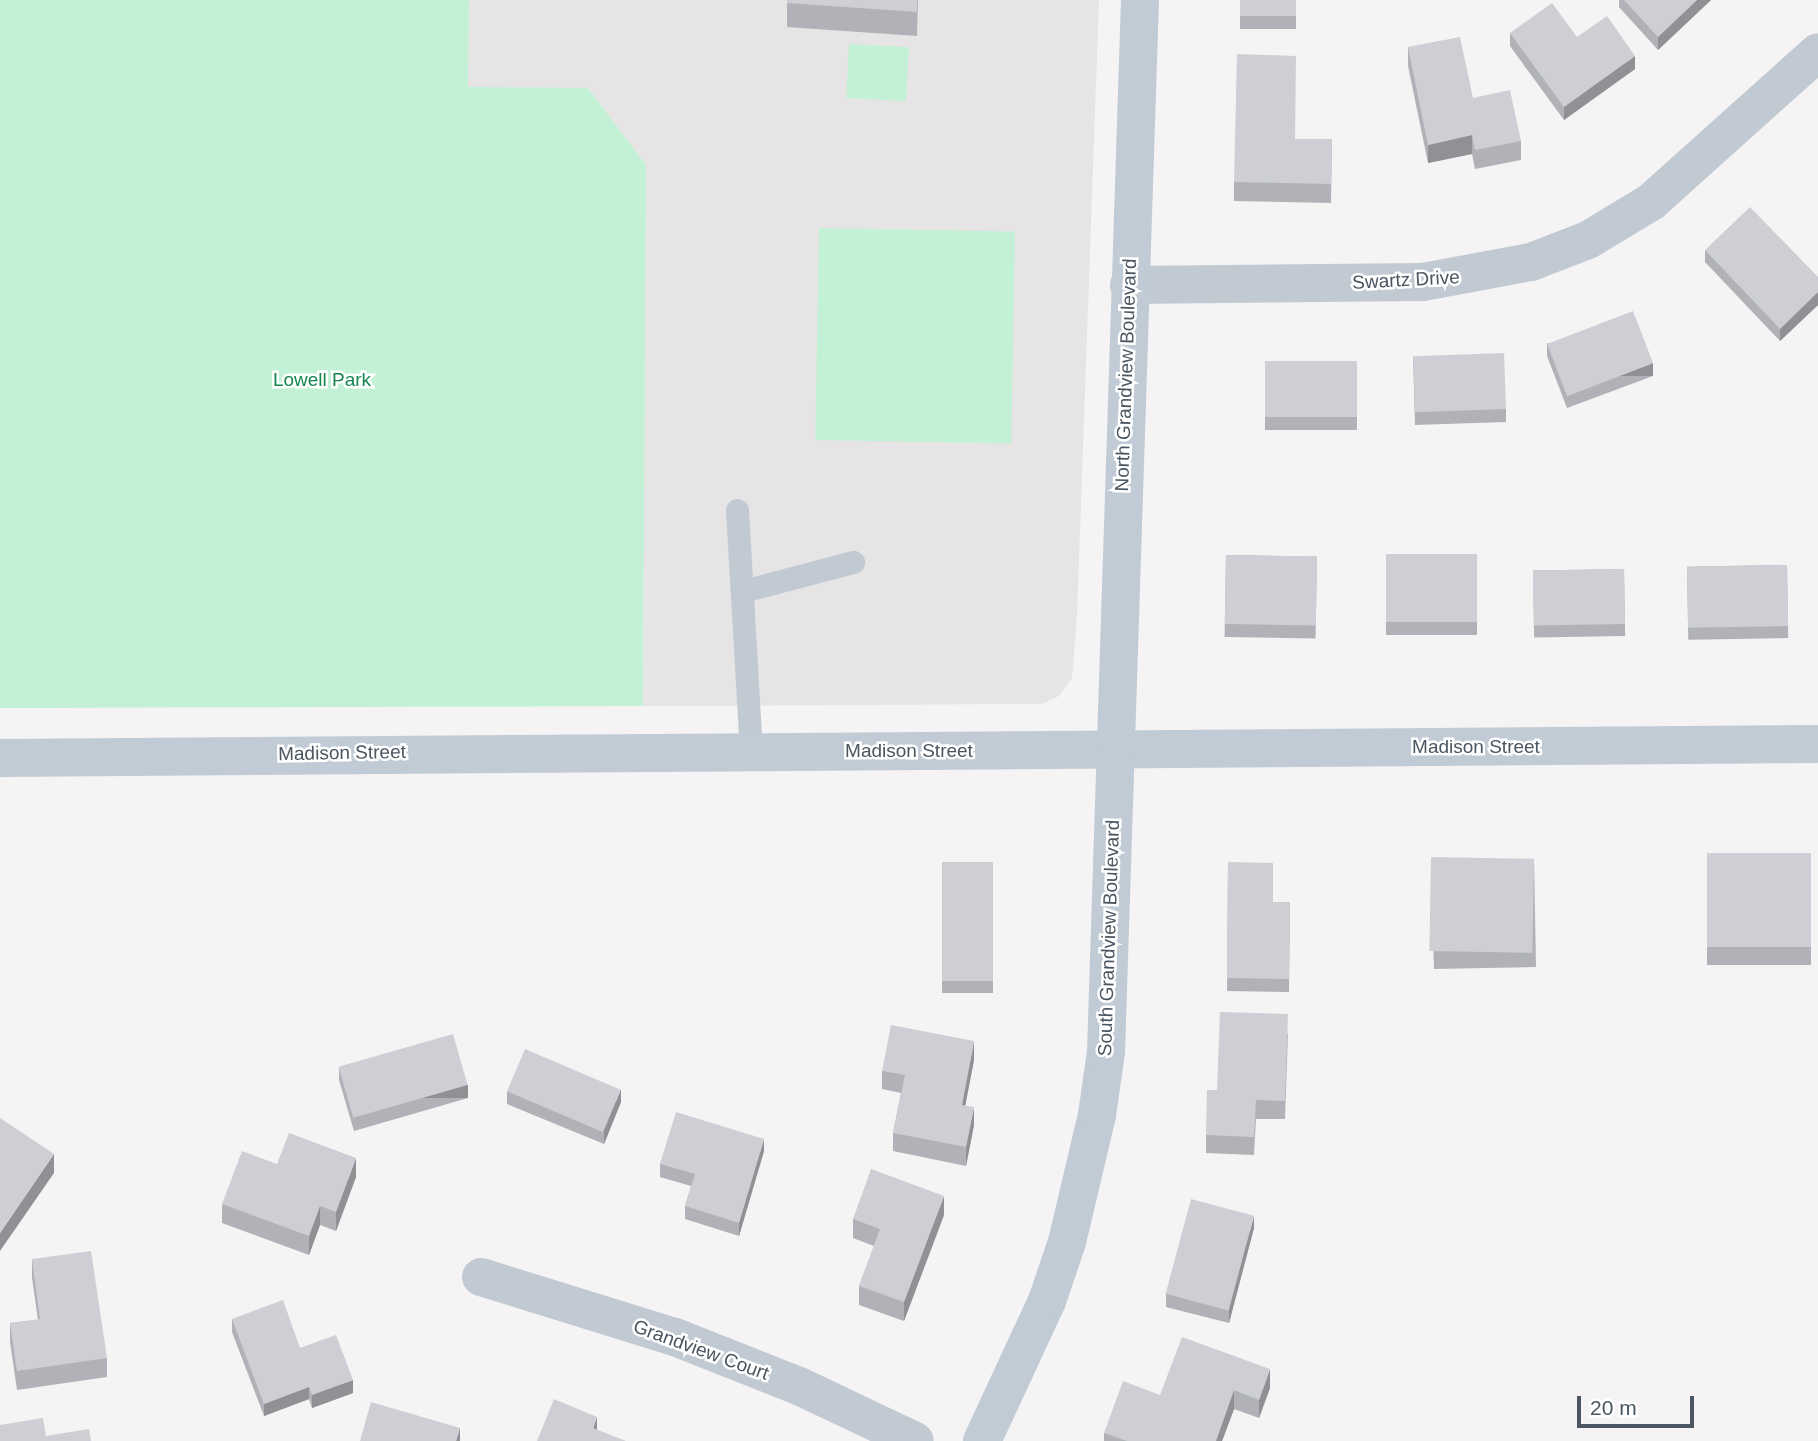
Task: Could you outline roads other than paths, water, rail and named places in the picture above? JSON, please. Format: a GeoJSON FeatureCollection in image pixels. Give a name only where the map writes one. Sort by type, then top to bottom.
{"type":"FeatureCollection","features":[{"type":"Feature","properties":{"kind":"street","name":"North Grandview Boulevard"},"geometry":{"type":"LineString","coordinates":[[1114,750],[1140,0]]}},
{"type":"Feature","properties":{"kind":"street","name":"Swartz Drive"},"geometry":{"type":"LineString","coordinates":[[1129,285],[1423,282],[1468,278],[1531,262],[1588,240],[1651,202],[1815,60]]}},
{"type":"Feature","properties":{"kind":"street","name":"Madison Street"},"geometry":{"type":"LineString","coordinates":[[0,758],[1818,744]]}},
{"type":"Feature","properties":{"kind":"street","name":"South Grandview Boulevard"},"geometry":{"type":"LineString","coordinates":[[982,1441],[1047,1301],[1067,1242],[1097,1115],[1110,990],[1114,750]]}},
{"type":"Feature","properties":{"kind":"street","name":"Grandview Court"},"geometry":{"type":"LineString","coordinates":[[481,1277],[676,1337],[799,1386],[915,1441]]}},
{"type":"Feature","properties":{"kind":"lane"},"geometry":{"type":"LineString","coordinates":[[737,510],[751,751]]}},
{"type":"Feature","properties":{"kind":"lane"},"geometry":{"type":"LineString","coordinates":[[743,592],[853,562]]}},
{"type":"Feature","properties":{"kind":"park label","name":"Lowell Park"},"geometry":{"type":"Point","coordinates":[322,380]}}]}
